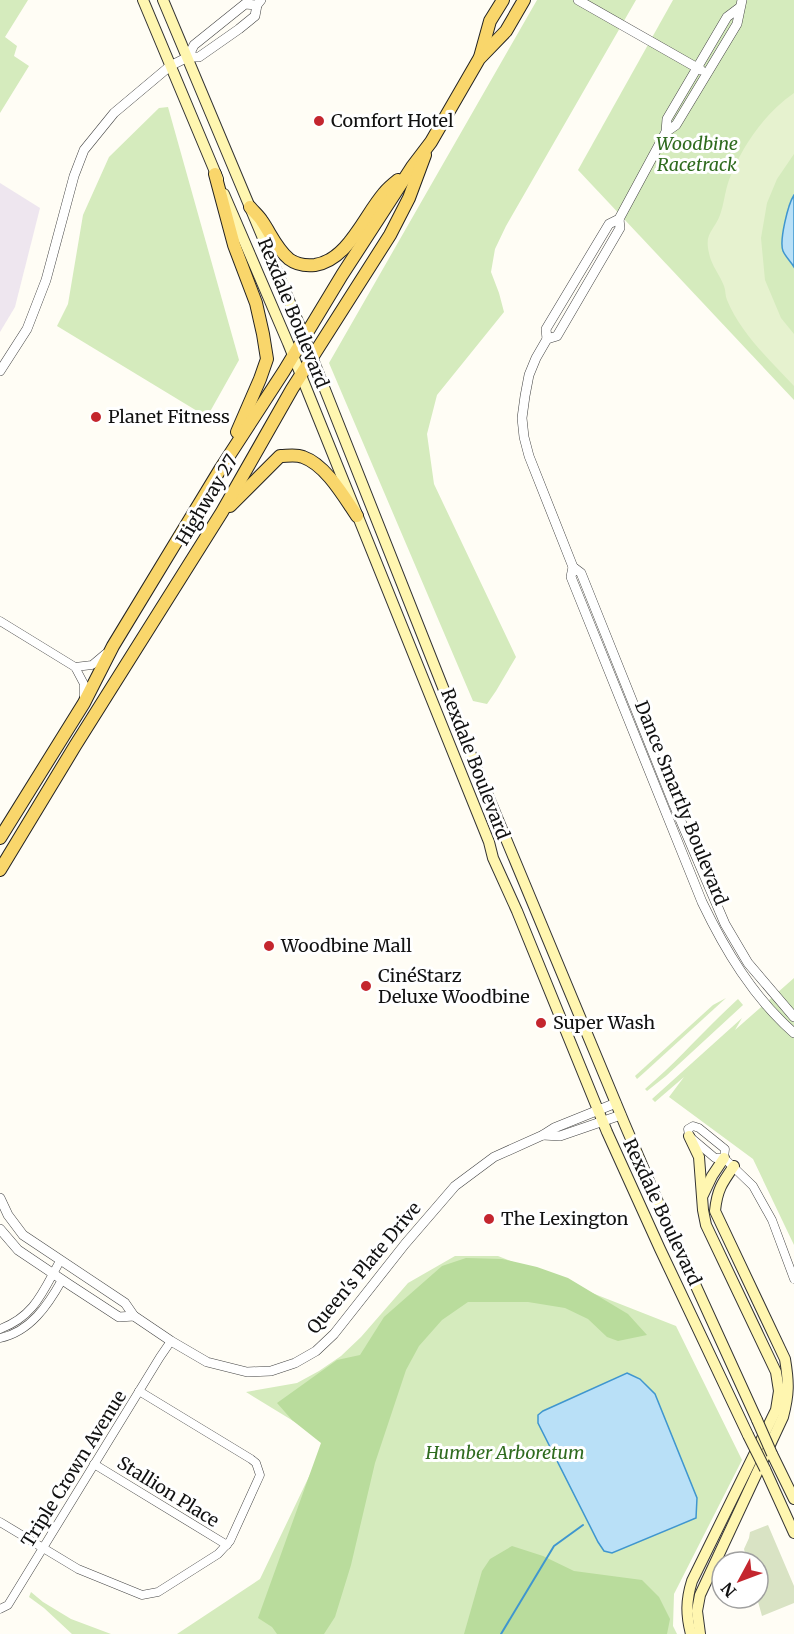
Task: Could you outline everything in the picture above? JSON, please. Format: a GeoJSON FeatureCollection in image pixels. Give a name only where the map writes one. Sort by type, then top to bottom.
{"type":"FeatureCollection","features":[{"type":"Feature","properties":{"kind":"main road","name":"Rexdale Boulevard"},"geometry":{"type":"LineString","coordinates":[[143,0],[293,355],[489,842],[493,858],[603,1121],[660,1249],[794,1533]]}},
{"type":"Feature","properties":{"kind":"main road","name":"Rexdale Boulevard"},"geometry":{"type":"LineString","coordinates":[[163,0],[312,356],[444,690],[616,1103],[677,1244],[794,1499]]}},
{"type":"Feature","properties":{"kind":"main road","name":"Highway 27"},"geometry":{"type":"LineString","coordinates":[[0,838],[84,703],[113,646],[221,468],[412,167],[431,142],[479,59],[490,21],[503,0]]}},
{"type":"Feature","properties":{"kind":"main road","name":"Highway 27"},"geometry":{"type":"LineString","coordinates":[[479,59],[506,31],[524,0]]}},
{"type":"Feature","properties":{"kind":"main road","name":"Highway 27"},"geometry":{"type":"LineString","coordinates":[[0,870],[222,512],[300,375],[390,235],[409,198],[431,142]]}},
{"type":"Feature","properties":{"kind":"main road"},"geometry":{"type":"LineString","coordinates":[[250,207],[263,222],[275,244],[290,260],[307,266],[324,263],[346,246],[384,193],[412,167]]}},
{"type":"Feature","properties":{"kind":"main road"},"geometry":{"type":"LineString","coordinates":[[215,174],[234,245],[256,303],[267,358],[221,468]]}},
{"type":"Feature","properties":{"kind":"main road"},"geometry":{"type":"LineString","coordinates":[[222,512],[239,499],[279,456],[295,455],[316,463],[331,479],[357,516]]}},
{"type":"Feature","properties":{"kind":"main road"},"geometry":{"type":"LineString","coordinates":[[689,1136],[699,1157],[706,1225],[776,1372],[779,1391],[776,1410],[692,1581],[686,1608],[691,1634]]}},
{"type":"Feature","properties":{"kind":"main road"},"geometry":{"type":"LineString","coordinates":[[703,1195],[724,1158]]}},
{"type":"Feature","properties":{"kind":"main road"},"geometry":{"type":"LineString","coordinates":[[700,1634],[697,1619],[700,1595],[783,1417],[789,1398],[789,1379],[785,1359],[715,1211],[720,1186],[734,1166]]}},
{"type":"Feature","properties":{"kind":"main road"},"geometry":{"type":"LineString","coordinates":[[660,1249],[667,1244],[677,1244]]}},
{"type":"Feature","properties":{"kind":"street"},"geometry":{"type":"LineString","coordinates":[[578,0],[707,74]]}},
{"type":"Feature","properties":{"kind":"street"},"geometry":{"type":"LineString","coordinates":[[0,371],[27,329],[46,280],[74,176],[84,150],[114,113],[170,66],[188,57],[199,57],[239,29],[255,16],[259,3],[245,4],[194,45],[188,57]]}},
{"type":"Feature","properties":{"kind":"street","name":"Dance Smartly Boulevard"},"geometry":{"type":"LineString","coordinates":[[741,4],[727,17],[667,119],[666,132],[619,219],[620,228],[557,336],[547,339],[536,358],[529,375],[522,418],[529,456],[573,567],[581,573],[674,805],[725,924],[748,963],[794,1017]]}},
{"type":"Feature","properties":{"kind":"street","name":"Dance Smartly Boulevard"},"geometry":{"type":"LineString","coordinates":[[666,132],[676,125],[737,24],[741,4]]}},
{"type":"Feature","properties":{"kind":"street","name":"Dance Smartly Boulevard"},"geometry":{"type":"LineString","coordinates":[[573,567],[571,577],[706,911],[742,975],[794,1033]]}},
{"type":"Feature","properties":{"kind":"street"},"geometry":{"type":"LineString","coordinates":[[0,621],[75,667],[84,684],[84,703]]}},
{"type":"Feature","properties":{"kind":"street"},"geometry":{"type":"LineString","coordinates":[[75,667],[92,665],[113,646]]}},
{"type":"Feature","properties":{"kind":"street","name":"Queen's Plate Drive"},"geometry":{"type":"LineString","coordinates":[[0,1198],[8,1215],[23,1235],[125,1304],[134,1316],[171,1341],[207,1362],[246,1372],[272,1371],[295,1363],[316,1351],[334,1334],[405,1244],[455,1186],[488,1161],[543,1136],[554,1128],[616,1103]]}},
{"type":"Feature","properties":{"kind":"street","name":"Queen's Plate Drive"},"geometry":{"type":"LineString","coordinates":[[543,1136],[560,1136],[621,1114]]}},
{"type":"Feature","properties":{"kind":"street"},"geometry":{"type":"LineString","coordinates":[[724,1158],[724,1149],[699,1128],[695,1126],[688,1129],[689,1136],[715,1158],[724,1158],[753,1185],[772,1220],[794,1279]]}},
{"type":"Feature","properties":{"kind":"street","name":"Queen's Plate Drive"},"geometry":{"type":"LineString","coordinates":[[0,1229],[18,1250],[62,1280],[119,1317],[134,1316]]}},
{"type":"Feature","properties":{"kind":"street"},"geometry":{"type":"LineString","coordinates":[[0,1329],[20,1320],[34,1307],[60,1261]]}},
{"type":"Feature","properties":{"kind":"street"},"geometry":{"type":"LineString","coordinates":[[0,1338],[15,1334],[36,1318],[62,1280]]}},
{"type":"Feature","properties":{"kind":"street","name":"Triple Crown Avenue"},"geometry":{"type":"LineString","coordinates":[[0,1609],[8,1605],[171,1341]]}},
{"type":"Feature","properties":{"kind":"street"},"geometry":{"type":"LineString","coordinates":[[0,1522],[78,1569],[142,1595],[158,1592],[218,1554],[227,1545],[260,1475],[256,1463],[139,1391]]}},
{"type":"Feature","properties":{"kind":"street","name":"Stallion Place"},"geometry":{"type":"LineString","coordinates":[[94,1464],[227,1545]]}},
{"type":"Feature","properties":{"kind":"shaded area"},"geometry":{"type":"Polygon","coordinates":[[[0,183],[40,208],[15,307],[0,332],[0,183]]]}},
{"type":"Feature","properties":{"kind":"green space"},"geometry":{"type":"Polygon","coordinates":[[[0,0],[28,0],[5,37],[17,46],[14,56],[29,66],[0,113],[0,0]]]}},
{"type":"Feature","properties":{"kind":"green space"},"geometry":{"type":"Polygon","coordinates":[[[537,0],[636,0],[506,226],[495,249],[491,272],[504,312],[437,395],[427,434],[434,484],[516,657],[487,704],[473,701],[329,363],[537,0]]]}},
{"type":"Feature","properties":{"kind":"green space","name":"Woodbine Racetrack"},"geometry":{"type":"Polygon","coordinates":[[[673,0],[794,0],[794,400],[578,170],[673,0]]]}},
{"type":"Feature","properties":{"kind":"green space"},"geometry":{"type":"Polygon","coordinates":[[[794,93],[794,154],[777,179],[767,203],[761,238],[765,280],[781,318],[794,334],[794,386],[740,324],[726,298],[724,286],[710,257],[708,241],[710,232],[720,215],[729,180],[740,155],[764,121],[794,93]]]}},
{"type":"Feature","properties":{"kind":"green space"},"geometry":{"type":"Polygon","coordinates":[[[168,107],[239,360],[207,417],[57,326],[68,304],[83,215],[109,157],[159,108],[168,107]]]}},
{"type":"Feature","properties":{"kind":"green space"},"geometry":{"type":"Polygon","coordinates":[[[794,978],[794,1245],[753,1159],[669,1097],[684,1077],[655,1102],[652,1099],[742,1018],[735,1030],[794,978]]]}},
{"type":"Feature","properties":{"kind":"green space"},"geometry":{"type":"Polygon","coordinates":[[[726,998],[637,1079],[635,1076],[713,1005],[726,998]]]}},
{"type":"Feature","properties":{"kind":"green space"},"geometry":{"type":"Polygon","coordinates":[[[738,999],[743,1005],[666,1076],[647,1091],[645,1089],[669,1067],[738,999]]]}},
{"type":"Feature","properties":{"kind":"green space","name":"Humber Arboretum"},"geometry":{"type":"Polygon","coordinates":[[[455,1256],[498,1256],[676,1326],[742,1460],[674,1594],[673,1626],[677,1634],[177,1634],[260,1579],[326,1441],[246,1392],[297,1383],[319,1371],[341,1356],[361,1337],[408,1283],[455,1256]]]}},
{"type":"Feature","properties":{"kind":"green space"},"geometry":{"type":"Polygon","coordinates":[[[466,1258],[502,1259],[537,1267],[568,1278],[628,1314],[647,1335],[618,1341],[607,1337],[588,1319],[565,1308],[528,1302],[468,1302],[442,1320],[419,1346],[406,1370],[375,1463],[351,1565],[335,1617],[324,1634],[277,1634],[272,1627],[258,1618],[321,1443],[292,1420],[277,1403],[337,1360],[360,1355],[384,1317],[442,1266],[466,1258]]]}},
{"type":"Feature","properties":{"kind":"green space"},"geometry":{"type":"Polygon","coordinates":[[[768,1525],[794,1586],[794,1603],[762,1616],[760,1610],[770,1610],[770,1550],[744,1550],[750,1532],[768,1525]]]}},
{"type":"Feature","properties":{"kind":"green space"},"geometry":{"type":"Polygon","coordinates":[[[512,1546],[543,1556],[574,1571],[642,1580],[659,1597],[670,1619],[667,1634],[464,1634],[482,1571],[490,1559],[512,1546]]]}},
{"type":"Feature","properties":{"kind":"green space"},"geometry":{"type":"Polygon","coordinates":[[[31,1592],[71,1619],[111,1634],[72,1634],[29,1597],[31,1592]]]}},
{"type":"Feature","properties":{"kind":"water"},"geometry":{"type":"Polygon","coordinates":[[[794,195],[794,267],[784,253],[782,239],[789,206],[794,195]]]}},
{"type":"Feature","properties":{"kind":"water"},"geometry":{"type":"Polygon","coordinates":[[[627,1373],[640,1379],[655,1394],[697,1498],[696,1518],[612,1553],[604,1551],[598,1542],[538,1423],[538,1415],[627,1373]]]}},
{"type":"Feature","properties":{"kind":"waterway"},"geometry":{"type":"LineString","coordinates":[[501,1634],[554,1546],[583,1525]]}},
{"type":"Feature","properties":{"kind":"place","name":"Comfort Hotel"},"geometry":{"type":"Point","coordinates":[319,121]}},
{"type":"Feature","properties":{"kind":"place","name":"Planet Fitness"},"geometry":{"type":"Point","coordinates":[96,417]}},
{"type":"Feature","properties":{"kind":"place","name":"Woodbine Mall"},"geometry":{"type":"Point","coordinates":[269,946]}},
{"type":"Feature","properties":{"kind":"place","name":"CinéStarz Deluxe Woodbine"},"geometry":{"type":"Point","coordinates":[366,986]}},
{"type":"Feature","properties":{"kind":"place","name":"Super Wash"},"geometry":{"type":"Point","coordinates":[541,1023]}},
{"type":"Feature","properties":{"kind":"place","name":"The Lexington"},"geometry":{"type":"Point","coordinates":[489,1219]}}]}
